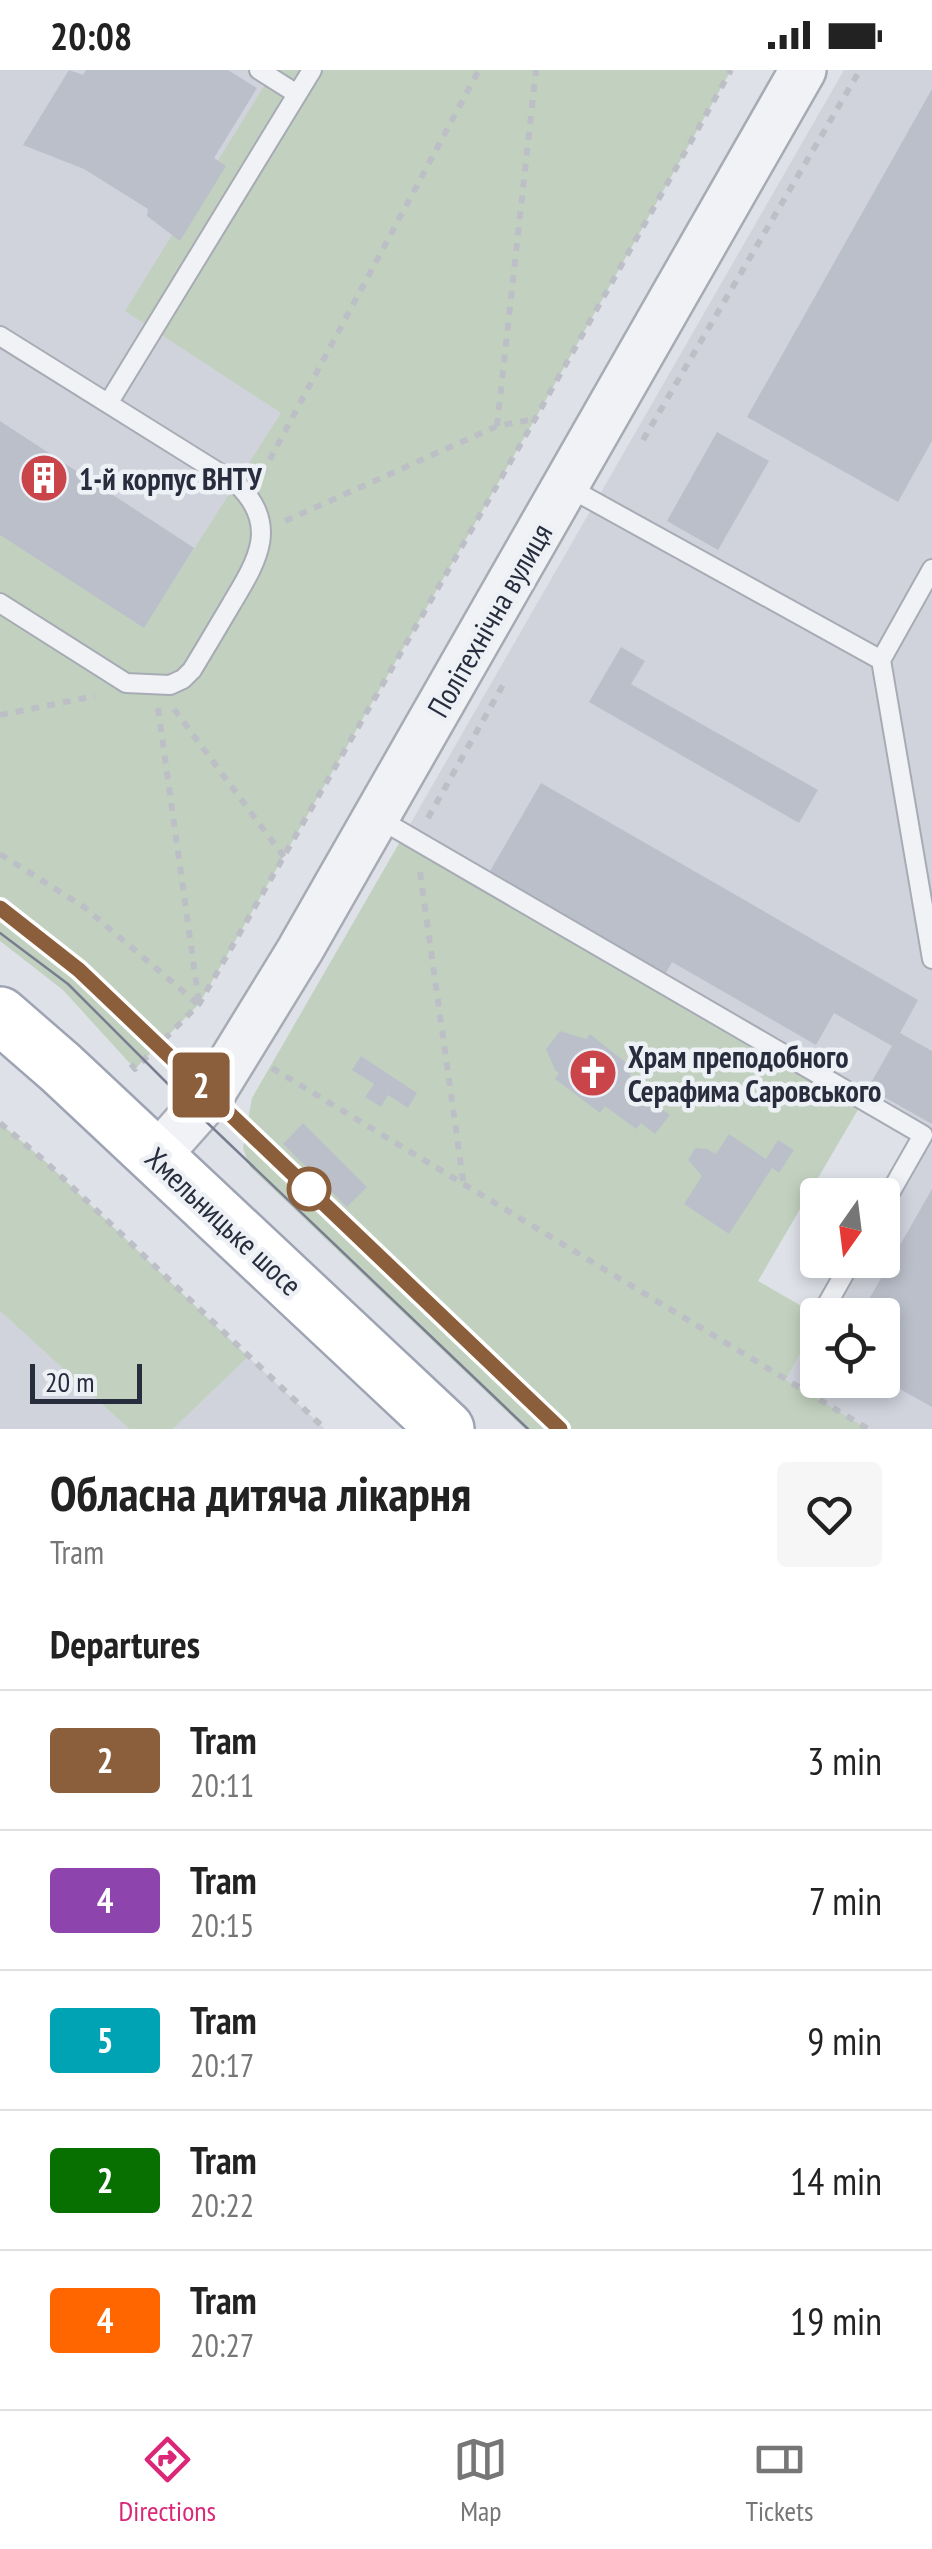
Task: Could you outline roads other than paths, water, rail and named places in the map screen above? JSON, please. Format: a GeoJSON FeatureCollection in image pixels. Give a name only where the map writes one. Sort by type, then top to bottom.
{"type":"FeatureCollection","features":[{"type":"Feature","properties":{"kind":"main road","name":"Хмельницьке шосе"},"geometry":{"type":"LineString","coordinates":[[0,1015],[446,1429]]}},
{"type":"Feature","properties":{"kind":"street","name":"Політехнічна вулиця"},"geometry":{"type":"LineString","coordinates":[[156,1157],[211,1095],[300,950],[802,70]]}},
{"type":"Feature","properties":{"kind":"lane"},"geometry":{"type":"LineString","coordinates":[[259,70],[297,94]]}},
{"type":"Feature","properties":{"kind":"lane"},"geometry":{"type":"LineString","coordinates":[[109,402],[312,70]]}},
{"type":"Feature","properties":{"kind":"lane"},"geometry":{"type":"LineString","coordinates":[[0,336],[236,484],[260,518],[261,532],[256,562],[192,670],[170,685],[126,684],[0,603]]}},
{"type":"Feature","properties":{"kind":"lane"},"geometry":{"type":"LineString","coordinates":[[565,485],[881,660]]}},
{"type":"Feature","properties":{"kind":"lane"},"geometry":{"type":"LineString","coordinates":[[932,569],[881,660],[932,960]]}},
{"type":"Feature","properties":{"kind":"lane"},"geometry":{"type":"LineString","coordinates":[[376,817],[923,1135],[899,1178]]}},
{"type":"Feature","properties":{"kind":"tram line"},"geometry":{"type":"LineString","coordinates":[[0,908],[79,970],[560,1429]]}},
{"type":"Feature","properties":{"kind":"tram line","name":"2"},"geometry":{"type":"LineString","coordinates":[[0,908],[79,970],[560,1429]]}},
{"type":"Feature","properties":{"kind":"tram line"},"geometry":{"type":"LineString","coordinates":[[0,933],[68,984],[528,1429]]}},
{"type":"Feature","properties":{"kind":"place","name":"1-й корпус ВНТУ"},"geometry":{"type":"Point","coordinates":[44,478]}},
{"type":"Feature","properties":{"kind":"place","name":"Храм преподобного Серафима Саровського"},"geometry":{"type":"Point","coordinates":[593,1073]}}]}
